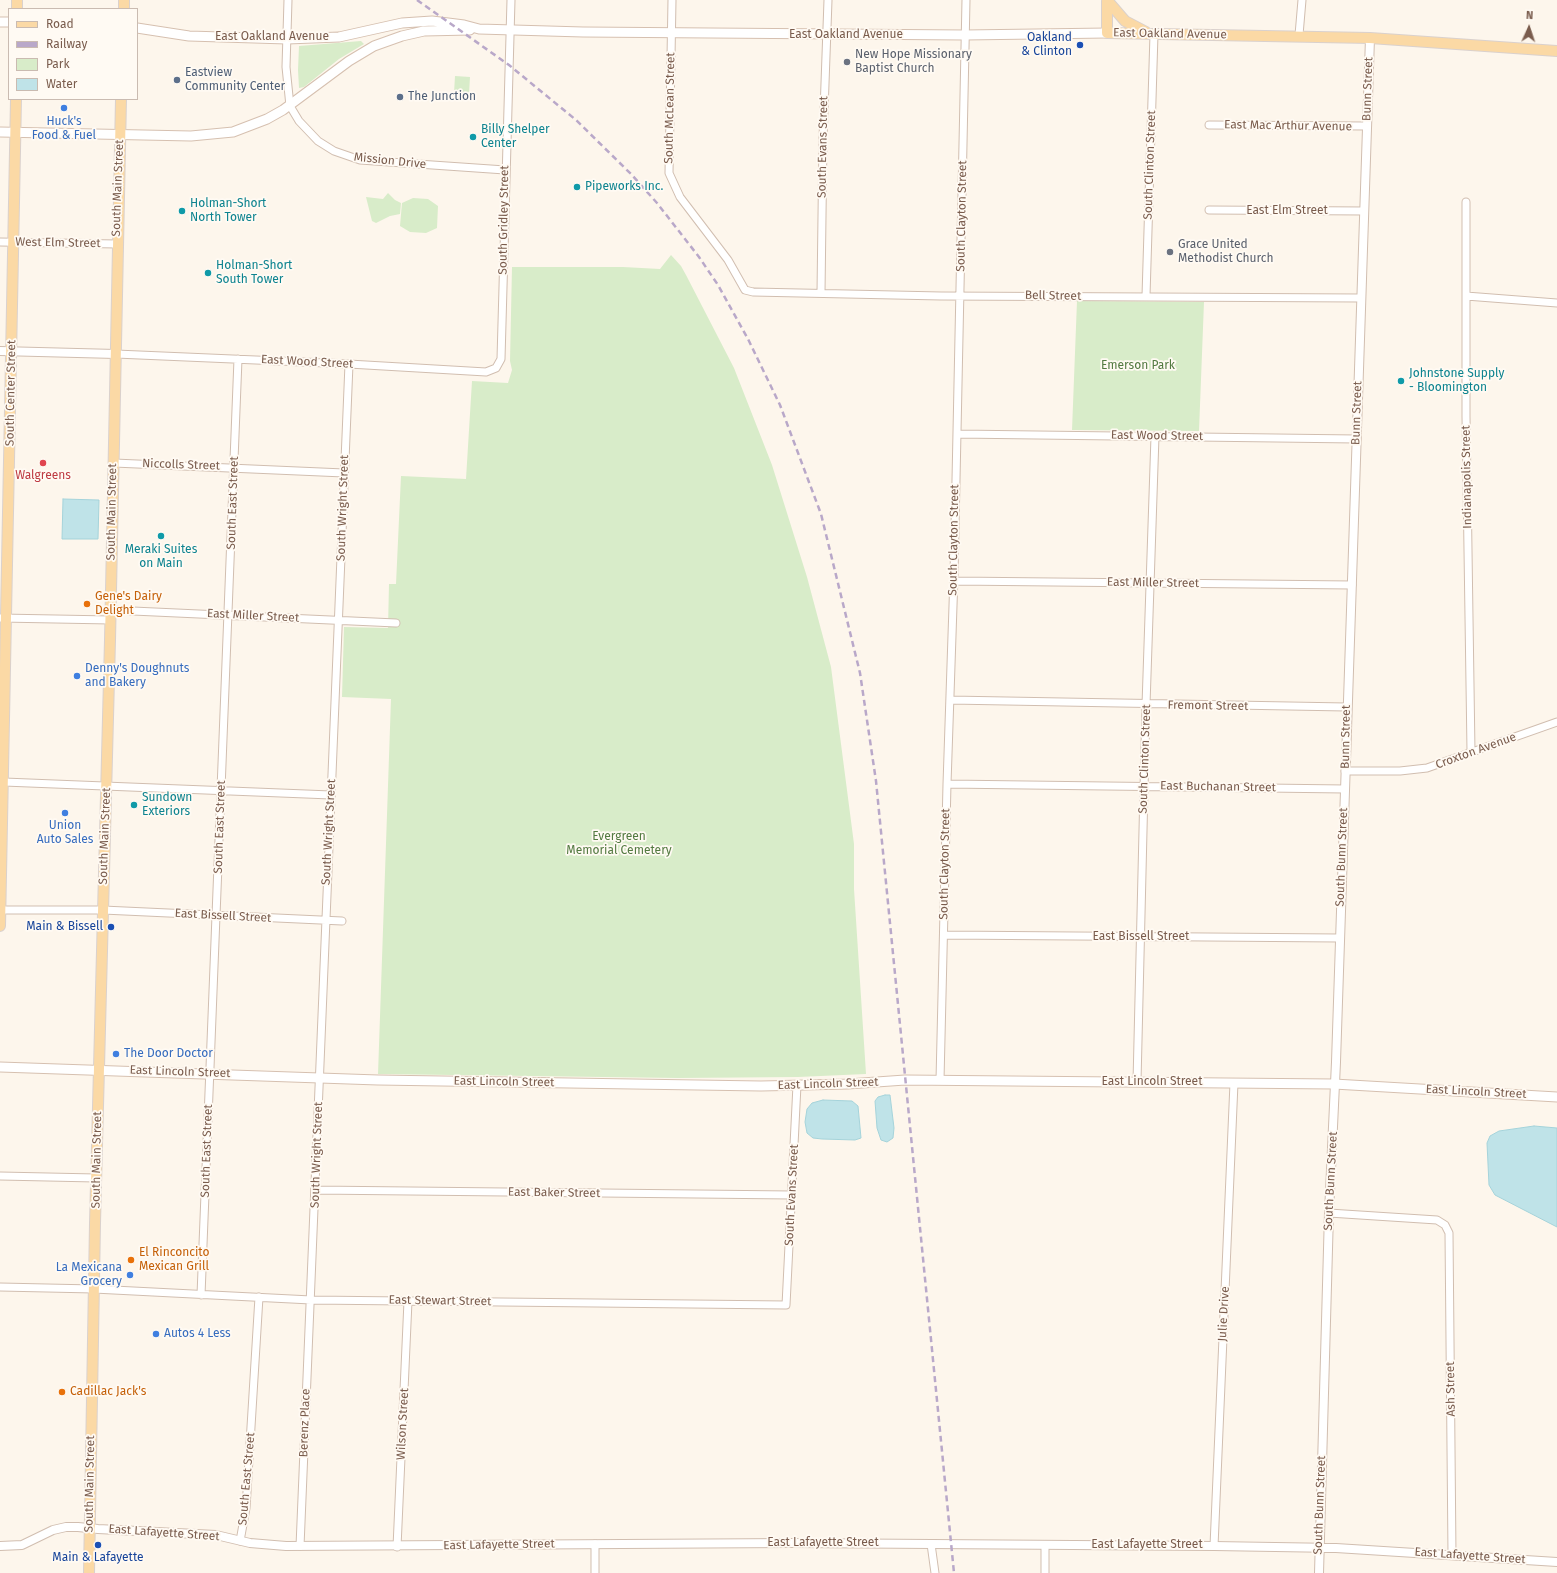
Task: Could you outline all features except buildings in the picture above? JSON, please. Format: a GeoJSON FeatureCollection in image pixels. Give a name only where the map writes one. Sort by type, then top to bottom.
{"type":"FeatureCollection","features":[{"type":"Feature","properties":{"kind":"main road"},"geometry":{"type":"LineString","coordinates":[[1107,0],[1107,33]]}},
{"type":"Feature","properties":{"kind":"main road"},"geometry":{"type":"LineString","coordinates":[[1107,0],[1125,21],[1152,34]]}},
{"type":"Feature","properties":{"kind":"main road","name":"East Oakland Avenue"},"geometry":{"type":"LineString","coordinates":[[138,28],[190,36],[287,39],[350,35],[421,21],[450,22],[479,30],[965,35],[1107,33],[1299,35],[1370,38],[1557,51]]}},
{"type":"Feature","properties":{"kind":"main road"},"geometry":{"type":"LineString","coordinates":[[0,132],[191,136],[219,134],[245,128],[290,106],[349,61],[388,41],[424,31],[479,30]]}},
{"type":"Feature","properties":{"kind":"main road","name":"South Center Street"},"geometry":{"type":"LineString","coordinates":[[0,926],[4,782],[4,618],[12,351],[16,100]]}},
{"type":"Feature","properties":{"kind":"main road","name":"South Main Street"},"geometry":{"type":"LineString","coordinates":[[89,1573],[96,1178],[107,785],[121,100]]}},
{"type":"Feature","properties":{"kind":"main road","name":"East Lincoln Street"},"geometry":{"type":"LineString","coordinates":[[0,1067],[99,1069],[319,1078],[761,1086],[848,1084],[905,1080],[1334,1084],[1557,1097]]}},
{"type":"Feature","properties":{"kind":"street"},"geometry":{"type":"LineString","coordinates":[[287,39],[288,0]]}},
{"type":"Feature","properties":{"kind":"street","name":"South Gridley Street"},"geometry":{"type":"LineString","coordinates":[[496,368],[500,359],[511,0]]}},
{"type":"Feature","properties":{"kind":"street","name":"South McLean Street"},"geometry":{"type":"LineString","coordinates":[[672,0],[669,173],[680,197],[728,260],[745,290]]}},
{"type":"Feature","properties":{"kind":"street","name":"South Evans Street"},"geometry":{"type":"LineString","coordinates":[[821,293],[822,139],[828,0]]}},
{"type":"Feature","properties":{"kind":"street","name":"South Clayton Street"},"geometry":{"type":"LineString","coordinates":[[940,1080],[947,784],[954,581],[966,0]]}},
{"type":"Feature","properties":{"kind":"street"},"geometry":{"type":"LineString","coordinates":[[1299,35],[1302,0]]}},
{"type":"Feature","properties":{"kind":"street","name":"South Clinton Street"},"geometry":{"type":"LineString","coordinates":[[1146,296],[1152,34]]}},
{"type":"Feature","properties":{"kind":"street","name":"Bunn Street"},"geometry":{"type":"LineString","coordinates":[[1345,789],[1346,707],[1352,585],[1370,38]]}},
{"type":"Feature","properties":{"kind":"street","name":"Mission Drive"},"geometry":{"type":"LineString","coordinates":[[287,39],[286,67],[290,106],[299,121],[318,141],[334,151],[351,158],[369,162],[505,170]]}},
{"type":"Feature","properties":{"kind":"street","name":"East Mac Arthur Avenue"},"geometry":{"type":"LineString","coordinates":[[1209,125],[1366,126]]}},
{"type":"Feature","properties":{"kind":"street","name":"Indianapolis Street"},"geometry":{"type":"LineString","coordinates":[[1466,202],[1466,416],[1471,751]]}},
{"type":"Feature","properties":{"kind":"street","name":"East Elm Street"},"geometry":{"type":"LineString","coordinates":[[1209,210],[1364,211]]}},
{"type":"Feature","properties":{"kind":"street","name":"West Elm Street"},"geometry":{"type":"LineString","coordinates":[[0,242],[117,244]]}},
{"type":"Feature","properties":{"kind":"street","name":"Bell Street"},"geometry":{"type":"LineString","coordinates":[[745,290],[752,292],[960,295],[1361,298]]}},
{"type":"Feature","properties":{"kind":"street"},"geometry":{"type":"LineString","coordinates":[[1466,296],[1557,302]]}},
{"type":"Feature","properties":{"kind":"street"},"geometry":{"type":"LineString","coordinates":[[0,352],[12,351],[116,354]]}},
{"type":"Feature","properties":{"kind":"street","name":"East Wood Street"},"geometry":{"type":"LineString","coordinates":[[116,354],[349,364],[486,372],[496,368]]}},
{"type":"Feature","properties":{"kind":"street","name":"South East Street"},"geometry":{"type":"LineString","coordinates":[[201,1295],[211,1073],[238,359]]}},
{"type":"Feature","properties":{"kind":"street","name":"South Wright Street"},"geometry":{"type":"LineString","coordinates":[[311,1300],[325,920],[349,364]]}},
{"type":"Feature","properties":{"kind":"street","name":"East Wood Street"},"geometry":{"type":"LineString","coordinates":[[957,434],[1356,439]]}},
{"type":"Feature","properties":{"kind":"street","name":"South Clinton Street"},"geometry":{"type":"LineString","coordinates":[[1137,1082],[1146,705],[1155,436]]}},
{"type":"Feature","properties":{"kind":"street","name":"Niccolls Street"},"geometry":{"type":"LineString","coordinates":[[114,463],[344,473]]}},
{"type":"Feature","properties":{"kind":"street","name":"East Miller Street"},"geometry":{"type":"LineString","coordinates":[[954,581],[1352,585]]}},
{"type":"Feature","properties":{"kind":"street","name":"East Miller Street"},"geometry":{"type":"LineString","coordinates":[[4,618],[110,615],[228,615],[396,623]]}},
{"type":"Feature","properties":{"kind":"street","name":"Fremont Street"},"geometry":{"type":"LineString","coordinates":[[950,700],[1134,702],[1146,705],[1346,707]]}},
{"type":"Feature","properties":{"kind":"street","name":"Croxton Avenue"},"geometry":{"type":"LineString","coordinates":[[1345,771],[1400,771],[1427,768],[1449,762],[1471,751],[1557,722]]}},
{"type":"Feature","properties":{"kind":"street"},"geometry":{"type":"LineString","coordinates":[[4,782],[331,795]]}},
{"type":"Feature","properties":{"kind":"street","name":"East Buchanan Street"},"geometry":{"type":"LineString","coordinates":[[947,784],[1345,789]]}},
{"type":"Feature","properties":{"kind":"street","name":"South Bunn Street"},"geometry":{"type":"LineString","coordinates":[[1318,1573],[1329,1213],[1345,789]]}},
{"type":"Feature","properties":{"kind":"street","name":"East Bissell Street"},"geometry":{"type":"LineString","coordinates":[[0,910],[103,910],[342,921]]}},
{"type":"Feature","properties":{"kind":"street","name":"East Bissell Street"},"geometry":{"type":"LineString","coordinates":[[944,935],[1339,938]]}},
{"type":"Feature","properties":{"kind":"street","name":"Julie Drive"},"geometry":{"type":"LineString","coordinates":[[1214,1546],[1234,1083]]}},
{"type":"Feature","properties":{"kind":"street","name":"South Evans Street"},"geometry":{"type":"LineString","coordinates":[[786,1305],[797,1085]]}},
{"type":"Feature","properties":{"kind":"street"},"geometry":{"type":"LineString","coordinates":[[0,1176],[96,1178]]}},
{"type":"Feature","properties":{"kind":"street","name":"East Baker Street"},"geometry":{"type":"LineString","coordinates":[[315,1190],[792,1195]]}},
{"type":"Feature","properties":{"kind":"street","name":"Ash Street"},"geometry":{"type":"LineString","coordinates":[[1329,1213],[1440,1221],[1445,1225],[1449,1233],[1452,1555]]}},
{"type":"Feature","properties":{"kind":"street","name":"East Stewart Street"},"geometry":{"type":"LineString","coordinates":[[0,1288],[94,1290],[311,1300],[786,1305]]}},
{"type":"Feature","properties":{"kind":"street","name":"South East Street"},"geometry":{"type":"LineString","coordinates":[[240,1541],[246,1508],[259,1297]]}},
{"type":"Feature","properties":{"kind":"street","name":"Berenz Place"},"geometry":{"type":"LineString","coordinates":[[300,1546],[311,1300]]}},
{"type":"Feature","properties":{"kind":"street","name":"Wilson Street"},"geometry":{"type":"LineString","coordinates":[[397,1547],[408,1301]]}},
{"type":"Feature","properties":{"kind":"street","name":"East Lafayette Street"},"geometry":{"type":"LineString","coordinates":[[0,1546],[26,1544],[53,1530],[66,1527],[90,1527],[98,1529],[216,1535],[263,1545],[300,1546],[397,1547],[595,1544],[931,1544],[1319,1547],[1557,1562]]}},
{"type":"Feature","properties":{"kind":"street"},"geometry":{"type":"LineString","coordinates":[[595,1544],[595,1573]]}},
{"type":"Feature","properties":{"kind":"street"},"geometry":{"type":"LineString","coordinates":[[931,1544],[934,1573]]}},
{"type":"Feature","properties":{"kind":"street"},"geometry":{"type":"LineString","coordinates":[[1045,1545],[1045,1573]]}},
{"type":"Feature","properties":{"kind":"green space"},"geometry":{"type":"Polygon","coordinates":[[[361,41],[364,44],[339,59],[304,87],[299,88],[299,46],[361,41]]]}},
{"type":"Feature","properties":{"kind":"green space"},"geometry":{"type":"Polygon","coordinates":[[[455,76],[470,77],[469,94],[454,93],[455,76]]]}},
{"type":"Feature","properties":{"kind":"green space"},"geometry":{"type":"Polygon","coordinates":[[[388,193],[395,200],[401,203],[400,214],[390,216],[376,223],[372,221],[366,197],[383,199],[388,193]]]}},
{"type":"Feature","properties":{"kind":"green space"},"geometry":{"type":"Polygon","coordinates":[[[413,198],[428,199],[438,206],[437,228],[426,233],[410,232],[400,226],[402,203],[413,198]]]}},
{"type":"Feature","properties":{"kind":"green space","name":"Evergreen Memorial Cemetery"},"geometry":{"type":"Polygon","coordinates":[[[671,255],[681,266],[734,368],[772,465],[807,577],[831,667],[854,844],[854,889],[866,1074],[798,1077],[678,1078],[378,1074],[391,699],[342,697],[344,627],[388,628],[389,584],[396,584],[401,476],[466,479],[472,381],[508,383],[512,370],[510,361],[512,267],[623,267],[660,269],[671,255]]]}},
{"type":"Feature","properties":{"kind":"green space","name":"Emerson Park"},"geometry":{"type":"Polygon","coordinates":[[[1077,301],[1204,302],[1199,431],[1072,430],[1077,301]]]}},
{"type":"Feature","properties":{"kind":"water"},"geometry":{"type":"Polygon","coordinates":[[[63,499],[99,500],[98,539],[62,539],[63,499]]]}},
{"type":"Feature","properties":{"kind":"water"},"geometry":{"type":"Polygon","coordinates":[[[890,1095],[894,1128],[893,1138],[887,1142],[881,1140],[877,1128],[875,1101],[878,1097],[890,1095]]]}},
{"type":"Feature","properties":{"kind":"water"},"geometry":{"type":"Polygon","coordinates":[[[823,1100],[852,1101],[858,1106],[861,1138],[855,1140],[822,1139],[813,1138],[807,1133],[805,1122],[807,1109],[812,1103],[823,1100]]]}},
{"type":"Feature","properties":{"kind":"water"},"geometry":{"type":"Polygon","coordinates":[[[1534,1126],[1557,1128],[1557,1227],[1495,1195],[1489,1185],[1487,1143],[1490,1136],[1499,1131],[1534,1126]]]}},
{"type":"Feature","properties":{"kind":"railway"},"geometry":{"type":"LineString","coordinates":[[417,0],[509,65],[576,120],[632,175],[657,203],[699,257],[718,285],[748,339],[780,405],[821,514],[860,673],[876,781],[954,1573]]}},
{"type":"Feature","properties":{"kind":"place","name":"Oakland & Clinton"},"geometry":{"type":"Point","coordinates":[1080,45]}},
{"type":"Feature","properties":{"kind":"place","name":"New Hope Missionary Baptist Church"},"geometry":{"type":"Point","coordinates":[847,62]}},
{"type":"Feature","properties":{"kind":"place","name":"Eastview Community Center"},"geometry":{"type":"Point","coordinates":[177,80]}},
{"type":"Feature","properties":{"kind":"place","name":"The Junction"},"geometry":{"type":"Point","coordinates":[400,97]}},
{"type":"Feature","properties":{"kind":"place","name":"Huck's Food & Fuel"},"geometry":{"type":"Point","coordinates":[64,108]}},
{"type":"Feature","properties":{"kind":"place","name":"Billy Shelper Center"},"geometry":{"type":"Point","coordinates":[473,137]}},
{"type":"Feature","properties":{"kind":"place","name":"Pipeworks Inc."},"geometry":{"type":"Point","coordinates":[577,187]}},
{"type":"Feature","properties":{"kind":"place","name":"Holman-Short North Tower"},"geometry":{"type":"Point","coordinates":[182,211]}},
{"type":"Feature","properties":{"kind":"place","name":"Grace United Methodist Church"},"geometry":{"type":"Point","coordinates":[1170,252]}},
{"type":"Feature","properties":{"kind":"place","name":"Holman-Short South Tower"},"geometry":{"type":"Point","coordinates":[208,273]}},
{"type":"Feature","properties":{"kind":"place","name":"Johnstone Supply - Bloomington"},"geometry":{"type":"Point","coordinates":[1401,381]}},
{"type":"Feature","properties":{"kind":"place","name":"Walgreens"},"geometry":{"type":"Point","coordinates":[43,463]}},
{"type":"Feature","properties":{"kind":"place","name":"Meraki Suites on Main"},"geometry":{"type":"Point","coordinates":[161,536]}},
{"type":"Feature","properties":{"kind":"place","name":"Gene's Dairy Delight"},"geometry":{"type":"Point","coordinates":[87,604]}},
{"type":"Feature","properties":{"kind":"place","name":"Denny's Doughnuts and Bakery"},"geometry":{"type":"Point","coordinates":[77,676]}},
{"type":"Feature","properties":{"kind":"place","name":"Sundown Exteriors"},"geometry":{"type":"Point","coordinates":[134,805]}},
{"type":"Feature","properties":{"kind":"place","name":"Union Auto Sales"},"geometry":{"type":"Point","coordinates":[65,813]}},
{"type":"Feature","properties":{"kind":"place","name":"Main & Bissell"},"geometry":{"type":"Point","coordinates":[111,927]}},
{"type":"Feature","properties":{"kind":"place","name":"The Door Doctor"},"geometry":{"type":"Point","coordinates":[116,1054]}},
{"type":"Feature","properties":{"kind":"place","name":"El Rinconcito Mexican Grill"},"geometry":{"type":"Point","coordinates":[131,1260]}},
{"type":"Feature","properties":{"kind":"place","name":"La Mexicana Grocery"},"geometry":{"type":"Point","coordinates":[130,1275]}},
{"type":"Feature","properties":{"kind":"place","name":"Autos 4 Less"},"geometry":{"type":"Point","coordinates":[156,1334]}},
{"type":"Feature","properties":{"kind":"place","name":"Cadillac Jack's"},"geometry":{"type":"Point","coordinates":[62,1392]}},
{"type":"Feature","properties":{"kind":"place","name":"Main & Lafayette"},"geometry":{"type":"Point","coordinates":[98,1545]}}]}
